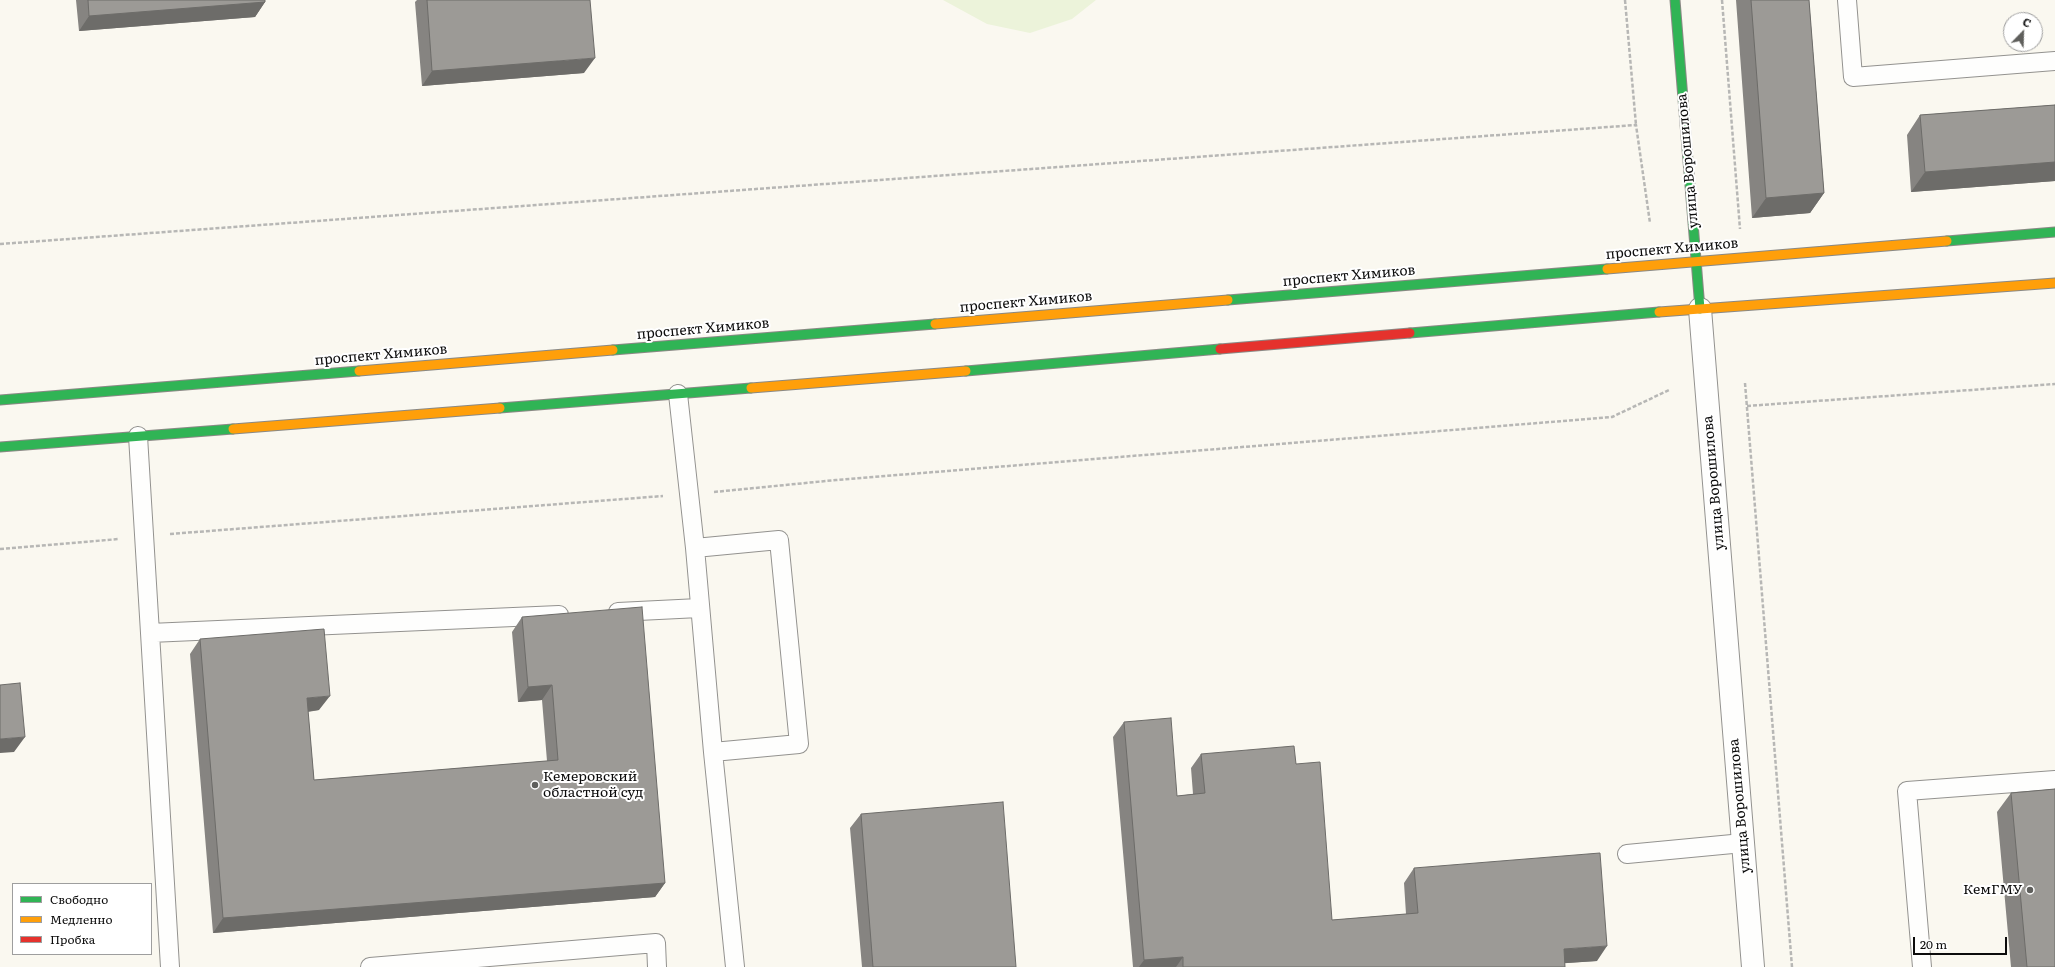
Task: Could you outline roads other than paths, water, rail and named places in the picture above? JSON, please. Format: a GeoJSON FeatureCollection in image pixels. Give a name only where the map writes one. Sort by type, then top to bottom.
{"type":"FeatureCollection","features":[{"type":"Feature","properties":{"kind":"main road","name":"улица Ворошилова"},"geometry":{"type":"LineString","coordinates":[[1675,0],[1700,309]]}},
{"type":"Feature","properties":{"kind":"main road","name":"проспект Химиков"},"geometry":{"type":"LineString","coordinates":[[0,400],[2055,232]]}},
{"type":"Feature","properties":{"kind":"main road"},"geometry":{"type":"LineString","coordinates":[[0,447],[678,394],[1700,309],[2055,283]]}},
{"type":"Feature","properties":{"kind":"street","name":"улица Ворошилова"},"geometry":{"type":"LineString","coordinates":[[1700,309],[1753,967]]}},
{"type":"Feature","properties":{"kind":"lane"},"geometry":{"type":"LineString","coordinates":[[1847,0],[1853,77],[2055,61]]}},
{"type":"Feature","properties":{"kind":"lane"},"geometry":{"type":"LineString","coordinates":[[678,394],[695,548],[699,608],[735,967]]}},
{"type":"Feature","properties":{"kind":"lane"},"geometry":{"type":"LineString","coordinates":[[138,436],[170,967]]}},
{"type":"Feature","properties":{"kind":"lane"},"geometry":{"type":"LineString","coordinates":[[695,548],[779,540],[799,744],[713,752]]}},
{"type":"Feature","properties":{"kind":"lane"},"geometry":{"type":"LineString","coordinates":[[604,613],[699,608]]}},
{"type":"Feature","properties":{"kind":"lane"},"geometry":{"type":"LineString","coordinates":[[150,632],[572,614]]}},
{"type":"Feature","properties":{"kind":"lane"},"geometry":{"type":"LineString","coordinates":[[1922,967],[1907,791],[2055,780]]}},
{"type":"Feature","properties":{"kind":"lane"},"geometry":{"type":"LineString","coordinates":[[1627,854],[1743,843]]}},
{"type":"Feature","properties":{"kind":"lane"},"geometry":{"type":"LineString","coordinates":[[370,967],[656,943],[657,967]]}},
{"type":"Feature","properties":{"kind":"place","name":"Кемеровский областной суд"},"geometry":{"type":"Point","coordinates":[535,785]}},
{"type":"Feature","properties":{"kind":"place","name":"КемГМУ"},"geometry":{"type":"Point","coordinates":[2030,890]}}]}
